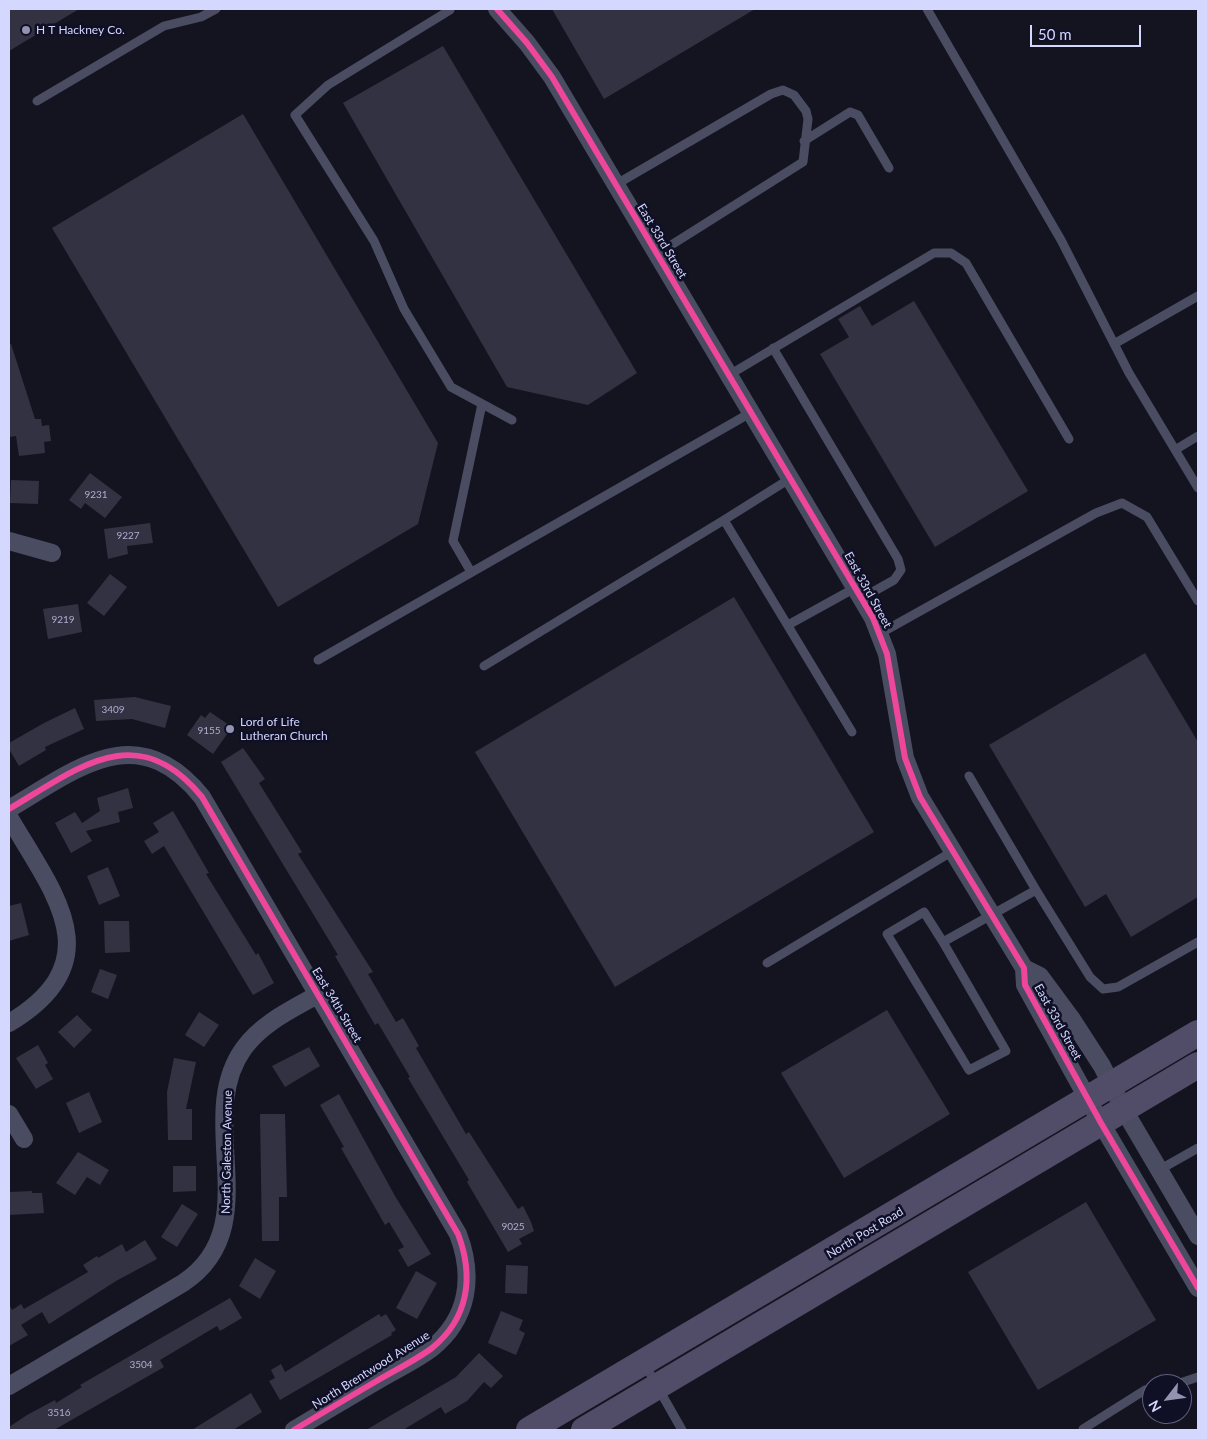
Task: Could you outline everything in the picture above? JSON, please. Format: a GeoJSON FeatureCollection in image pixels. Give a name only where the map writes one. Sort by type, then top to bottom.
{"type":"FeatureCollection","features":[{"type":"Feature","properties":{"kind":"main road","name":"North Post Road"},"geometry":{"type":"LineString","coordinates":[[530,1430],[1198,1033]]}},
{"type":"Feature","properties":{"kind":"main road"},"geometry":{"type":"LineString","coordinates":[[584,1430],[1198,1065]]}},
{"type":"Feature","properties":{"kind":"street","name":"East 33rd Street"},"geometry":{"type":"LineString","coordinates":[[497,9],[544,65],[859,593],[879,634],[894,685],[905,758],[920,797],[1024,968],[1024,985],[1101,1123],[1198,1288]]}},
{"type":"Feature","properties":{"kind":"street"},"geometry":{"type":"LineString","coordinates":[[9,541],[52,553]]}},
{"type":"Feature","properties":{"kind":"street","name":"East 34th Street"},"geometry":{"type":"LineString","coordinates":[[9,809],[93,760],[123,755],[141,757],[168,765],[180,772],[202,797],[458,1234],[467,1260],[465,1296]]}},
{"type":"Feature","properties":{"kind":"street"},"geometry":{"type":"LineString","coordinates":[[9,817],[56,897],[64,916],[67,944],[63,964],[55,983],[38,1004],[9,1022]]}},
{"type":"Feature","properties":{"kind":"street","name":"East 33rd Street"},"geometry":{"type":"LineString","coordinates":[[1024,968],[1040,976],[1060,1004],[1111,1085],[1198,1236]]}},
{"type":"Feature","properties":{"kind":"street","name":"North Galeston Avenue"},"geometry":{"type":"LineString","coordinates":[[9,1386],[183,1283],[206,1264],[218,1246],[226,1217],[225,1099],[233,1066],[244,1048],[262,1028],[317,995]]}},
{"type":"Feature","properties":{"kind":"street"},"geometry":{"type":"LineString","coordinates":[[9,1114],[24,1139]]}},
{"type":"Feature","properties":{"kind":"street","name":"North Brentwood Avenue"},"geometry":{"type":"LineString","coordinates":[[294,1430],[432,1348],[455,1322],[465,1296]]}},
{"type":"Feature","properties":{"kind":"lane"},"geometry":{"type":"LineString","coordinates":[[37,101],[164,26],[201,17],[216,9]]}},
{"type":"Feature","properties":{"kind":"lane"},"geometry":{"type":"LineString","coordinates":[[927,9],[1061,240],[1114,344],[1198,488]]}},
{"type":"Feature","properties":{"kind":"lane"},"geometry":{"type":"LineString","coordinates":[[450,10],[328,85],[295,115],[374,241],[404,309],[451,387],[512,420]]}},
{"type":"Feature","properties":{"kind":"lane"},"geometry":{"type":"LineString","coordinates":[[616,185],[771,94],[783,90],[794,95],[806,112],[808,119],[803,162],[657,254]]}},
{"type":"Feature","properties":{"kind":"lane"},"geometry":{"type":"LineString","coordinates":[[804,141],[850,112],[858,115],[890,168]]}},
{"type":"Feature","properties":{"kind":"lane"},"geometry":{"type":"LineString","coordinates":[[729,374],[934,253],[951,253],[966,263],[1069,439]]}},
{"type":"Feature","properties":{"kind":"lane"},"geometry":{"type":"LineString","coordinates":[[1114,344],[1198,296]]}},
{"type":"Feature","properties":{"kind":"lane"},"geometry":{"type":"LineString","coordinates":[[774,348],[898,559],[901,570],[894,580],[859,593],[788,625]]}},
{"type":"Feature","properties":{"kind":"lane"},"geometry":{"type":"LineString","coordinates":[[471,572],[452,542],[482,404]]}},
{"type":"Feature","properties":{"kind":"lane"},"geometry":{"type":"LineString","coordinates":[[318,660],[752,412]]}},
{"type":"Feature","properties":{"kind":"lane"},"geometry":{"type":"LineString","coordinates":[[1175,450],[1198,436]]}},
{"type":"Feature","properties":{"kind":"lane"},"geometry":{"type":"LineString","coordinates":[[484,666],[791,478]]}},
{"type":"Feature","properties":{"kind":"lane"},"geometry":{"type":"LineString","coordinates":[[879,634],[1096,513],[1122,503],[1147,517],[1198,601]]}},
{"type":"Feature","properties":{"kind":"lane"},"geometry":{"type":"LineString","coordinates":[[724,520],[852,732]]}},
{"type":"Feature","properties":{"kind":"lane"},"geometry":{"type":"LineString","coordinates":[[969,776],[1090,977],[1103,989],[1118,987],[1198,942]]}},
{"type":"Feature","properties":{"kind":"lane"},"geometry":{"type":"LineString","coordinates":[[767,963],[953,851]]}},
{"type":"Feature","properties":{"kind":"lane"},"geometry":{"type":"LineString","coordinates":[[943,942],[1036,890]]}},
{"type":"Feature","properties":{"kind":"lane"},"geometry":{"type":"LineString","coordinates":[[924,912],[943,942],[1006,1051],[969,1070],[887,934],[924,912]]}},
{"type":"Feature","properties":{"kind":"lane"},"geometry":{"type":"LineString","coordinates":[[1160,1170],[1198,1148]]}},
{"type":"Feature","properties":{"kind":"lane"},"geometry":{"type":"LineString","coordinates":[[644,1363],[682,1430]]}},
{"type":"Feature","properties":{"kind":"lane"},"geometry":{"type":"LineString","coordinates":[[1083,1430],[1142,1392]]}},
{"type":"Feature","properties":{"kind":"building","name":"H T Hackney Co."},"geometry":{"type":"Polygon","coordinates":[[[9,9],[79,9],[9,51],[9,9]]]}},
{"type":"Feature","properties":{"kind":"building"},"geometry":{"type":"Polygon","coordinates":[[[552,9],[755,9],[604,99],[552,9]]]}},
{"type":"Feature","properties":{"kind":"building"},"geometry":{"type":"Polygon","coordinates":[[[443,46],[637,373],[588,405],[507,387],[343,103],[443,46]]]}},
{"type":"Feature","properties":{"kind":"building"},"geometry":{"type":"Polygon","coordinates":[[[243,114],[438,443],[418,524],[278,607],[52,228],[243,114]]]}},
{"type":"Feature","properties":{"kind":"building"},"geometry":{"type":"Polygon","coordinates":[[[914,301],[1028,491],[935,547],[820,354],[849,337],[838,319],[860,306],[872,326],[914,301]]]}},
{"type":"Feature","properties":{"kind":"building"},"geometry":{"type":"Polygon","coordinates":[[[11,344],[35,419],[41,419],[42,426],[49,425],[51,441],[44,442],[45,453],[19,456],[16,436],[9,437],[9,345],[11,344]]]}},
{"type":"Feature","properties":{"kind":"building"},"geometry":{"type":"Polygon","coordinates":[[[90,473],[122,497],[105,518],[85,503],[81,509],[69,500],[90,473]]]}},
{"type":"Feature","properties":{"kind":"building"},"geometry":{"type":"Polygon","coordinates":[[[11,480],[39,481],[38,504],[10,503],[11,480]]]}},
{"type":"Feature","properties":{"kind":"building"},"geometry":{"type":"Polygon","coordinates":[[[150,523],[153,543],[127,546],[128,554],[108,559],[104,529],[150,523]]]}},
{"type":"Feature","properties":{"kind":"building"},"geometry":{"type":"Polygon","coordinates":[[[110,574],[127,587],[104,616],[87,603],[110,574]]]}},
{"type":"Feature","properties":{"kind":"building"},"geometry":{"type":"Polygon","coordinates":[[[734,597],[874,832],[615,987],[475,752],[734,597]]]}},
{"type":"Feature","properties":{"kind":"building"},"geometry":{"type":"Polygon","coordinates":[[[78,604],[82,632],[48,639],[43,609],[78,604]]]}},
{"type":"Feature","properties":{"kind":"building"},"geometry":{"type":"Polygon","coordinates":[[[1145,653],[1198,742],[1198,897],[1131,937],[1106,894],[1085,907],[989,745],[1145,653]]]}},
{"type":"Feature","properties":{"kind":"building"},"geometry":{"type":"Polygon","coordinates":[[[135,697],[171,706],[165,728],[132,719],[96,721],[94,700],[135,697]]]}},
{"type":"Feature","properties":{"kind":"building"},"geometry":{"type":"Polygon","coordinates":[[[75,708],[84,729],[45,747],[46,750],[19,766],[9,749],[9,743],[75,708]]]}},
{"type":"Feature","properties":{"kind":"building"},"geometry":{"type":"Polygon","coordinates":[[[210,712],[232,727],[213,754],[187,735],[201,715],[205,718],[210,712]]]}},
{"type":"Feature","properties":{"kind":"building"},"geometry":{"type":"Polygon","coordinates":[[[243,748],[265,779],[259,783],[302,852],[298,854],[373,972],[368,974],[396,1022],[403,1018],[419,1046],[416,1048],[466,1134],[469,1132],[518,1209],[523,1206],[534,1231],[519,1239],[522,1244],[508,1252],[467,1182],[469,1180],[408,1078],[410,1077],[378,1023],[375,1025],[335,956],[338,955],[221,762],[243,748]]]}},
{"type":"Feature","properties":{"kind":"building"},"geometry":{"type":"Polygon","coordinates":[[[128,788],[133,808],[118,812],[120,822],[86,831],[92,841],[71,853],[55,823],[75,812],[82,823],[100,811],[97,798],[128,788]]]}},
{"type":"Feature","properties":{"kind":"building"},"geometry":{"type":"Polygon","coordinates":[[[173,811],[209,873],[206,874],[256,955],[258,953],[274,983],[253,995],[164,846],[152,854],[144,841],[159,832],[153,823],[173,811]]]}},
{"type":"Feature","properties":{"kind":"building"},"geometry":{"type":"Polygon","coordinates":[[[108,867],[120,896],[99,905],[87,876],[108,867]]]}},
{"type":"Feature","properties":{"kind":"building"},"geometry":{"type":"Polygon","coordinates":[[[21,903],[29,935],[9,941],[9,906],[21,903]]]}},
{"type":"Feature","properties":{"kind":"building"},"geometry":{"type":"Polygon","coordinates":[[[104,921],[129,921],[130,952],[105,953],[104,921]]]}},
{"type":"Feature","properties":{"kind":"building"},"geometry":{"type":"Polygon","coordinates":[[[100,969],[117,975],[108,999],[91,992],[100,969]]]}},
{"type":"Feature","properties":{"kind":"building"},"geometry":{"type":"Polygon","coordinates":[[[887,1010],[950,1114],[844,1178],[781,1073],[887,1010]]]}},
{"type":"Feature","properties":{"kind":"building"},"geometry":{"type":"Polygon","coordinates":[[[199,1012],[219,1025],[204,1047],[185,1035],[199,1012]]]}},
{"type":"Feature","properties":{"kind":"building"},"geometry":{"type":"Polygon","coordinates":[[[77,1015],[92,1030],[74,1048],[58,1032],[77,1015]]]}},
{"type":"Feature","properties":{"kind":"building"},"geometry":{"type":"Polygon","coordinates":[[[38,1045],[48,1063],[45,1065],[53,1079],[36,1089],[16,1058],[38,1045]]]}},
{"type":"Feature","properties":{"kind":"building"},"geometry":{"type":"Polygon","coordinates":[[[309,1047],[320,1066],[285,1087],[272,1066],[309,1047]]]}},
{"type":"Feature","properties":{"kind":"building"},"geometry":{"type":"Polygon","coordinates":[[[174,1058],[196,1062],[186,1109],[192,1109],[192,1140],[168,1140],[167,1092],[174,1058]]]}},
{"type":"Feature","properties":{"kind":"building"},"geometry":{"type":"Polygon","coordinates":[[[89,1092],[102,1122],[79,1133],[66,1103],[89,1092]]]}},
{"type":"Feature","properties":{"kind":"building"},"geometry":{"type":"Polygon","coordinates":[[[339,1094],[395,1196],[431,1254],[408,1267],[398,1250],[404,1247],[389,1222],[385,1225],[341,1148],[344,1147],[320,1105],[339,1094]]]}},
{"type":"Feature","properties":{"kind":"building"},"geometry":{"type":"Polygon","coordinates":[[[260,1114],[285,1114],[287,1197],[279,1197],[279,1241],[262,1241],[260,1114]]]}},
{"type":"Feature","properties":{"kind":"building"},"geometry":{"type":"Polygon","coordinates":[[[78,1152],[109,1170],[100,1185],[87,1177],[75,1195],[56,1183],[78,1152]]]}},
{"type":"Feature","properties":{"kind":"building"},"geometry":{"type":"Polygon","coordinates":[[[173,1166],[196,1166],[196,1191],[173,1192],[173,1166]]]}},
{"type":"Feature","properties":{"kind":"building"},"geometry":{"type":"Polygon","coordinates":[[[32,1191],[32,1193],[42,1193],[44,1213],[9,1215],[9,1192],[32,1191]]]}},
{"type":"Feature","properties":{"kind":"building"},"geometry":{"type":"Polygon","coordinates":[[[1086,1202],[1156,1320],[1038,1390],[968,1272],[1086,1202]]]}},
{"type":"Feature","properties":{"kind":"building"},"geometry":{"type":"Polygon","coordinates":[[[182,1204],[198,1214],[177,1247],[161,1237],[182,1204]]]}},
{"type":"Feature","properties":{"kind":"building"},"geometry":{"type":"Polygon","coordinates":[[[145,1240],[157,1259],[116,1281],[49,1324],[42,1312],[21,1325],[28,1335],[9,1346],[9,1304],[12,1310],[21,1304],[24,1309],[88,1272],[83,1265],[97,1256],[98,1258],[122,1244],[126,1252],[145,1240]]]}},
{"type":"Feature","properties":{"kind":"building"},"geometry":{"type":"Polygon","coordinates":[[[255,1258],[276,1271],[260,1299],[239,1286],[255,1258]]]}},
{"type":"Feature","properties":{"kind":"building"},"geometry":{"type":"Polygon","coordinates":[[[506,1265],[528,1266],[527,1294],[505,1293],[506,1265]]]}},
{"type":"Feature","properties":{"kind":"building"},"geometry":{"type":"Polygon","coordinates":[[[416,1271],[437,1283],[417,1319],[396,1308],[416,1271]]]}},
{"type":"Feature","properties":{"kind":"building"},"geometry":{"type":"Polygon","coordinates":[[[230,1298],[242,1318],[220,1331],[217,1326],[160,1360],[164,1367],[54,1430],[9,1430],[9,1427],[27,1415],[55,1400],[56,1403],[82,1387],[80,1385],[230,1298]]]}},
{"type":"Feature","properties":{"kind":"building"},"geometry":{"type":"Polygon","coordinates":[[[501,1311],[523,1320],[519,1330],[525,1333],[516,1355],[488,1343],[501,1311]]]}},
{"type":"Feature","properties":{"kind":"building"},"geometry":{"type":"Polygon","coordinates":[[[379,1314],[381,1317],[386,1314],[396,1330],[391,1333],[392,1335],[280,1400],[269,1381],[275,1378],[271,1370],[281,1364],[285,1372],[379,1314]]]}},
{"type":"Feature","properties":{"kind":"building"},"geometry":{"type":"Polygon","coordinates":[[[479,1353],[503,1376],[491,1388],[484,1382],[467,1401],[445,1414],[441,1407],[403,1430],[366,1430],[456,1377],[479,1353]]]}},
{"type":"Feature","properties":{"kind":"building"},"geometry":{"type":"Polygon","coordinates":[[[251,1393],[262,1412],[233,1430],[192,1430],[251,1393]]]}},
{"type":"Feature","properties":{"kind":"cycle path"},"geometry":{"type":"LineString","coordinates":[[497,9],[527,43],[552,77],[873,618],[887,654],[905,758],[920,797],[1024,968],[1025,985],[1101,1123],[1198,1288]]}},
{"type":"Feature","properties":{"kind":"cycle path"},"geometry":{"type":"LineString","coordinates":[[9,809],[59,779],[107,758],[130,755],[154,760],[178,773],[202,797],[458,1234],[466,1265],[467,1281],[461,1310],[444,1336],[432,1348],[420,1356],[294,1430]]}},
{"type":"Feature","properties":{"kind":"place","name":"H T Hackney Co."},"geometry":{"type":"Point","coordinates":[26,30]}},
{"type":"Feature","properties":{"kind":"place","name":"Lord of Life Lutheran Church"},"geometry":{"type":"Point","coordinates":[230,729]}}]}
